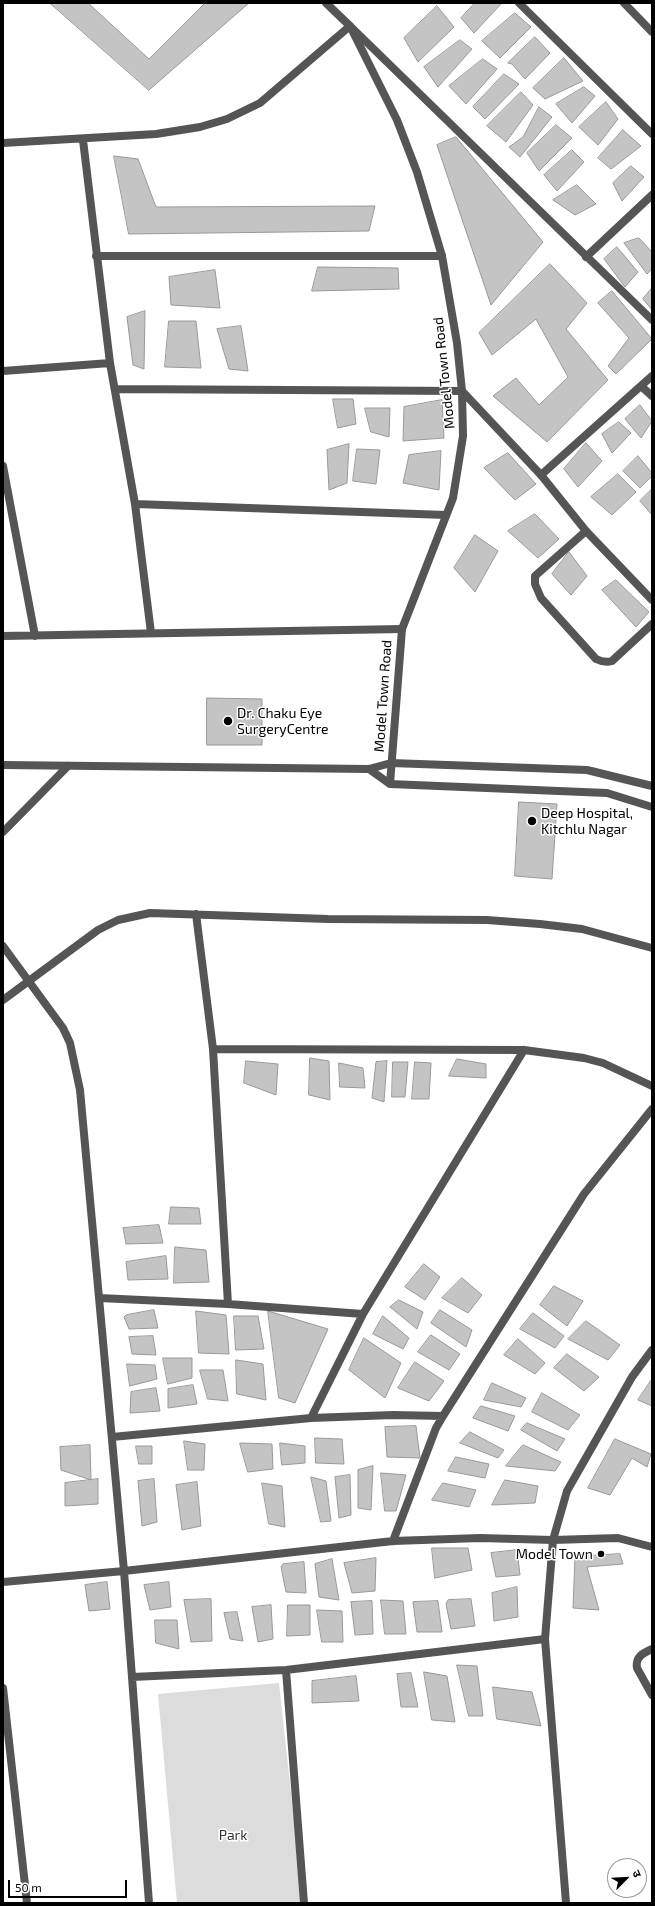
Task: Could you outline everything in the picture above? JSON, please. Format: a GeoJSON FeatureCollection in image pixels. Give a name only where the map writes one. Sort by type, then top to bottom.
{"type":"FeatureCollection","features":[{"type":"Feature","properties":{"kind":"street","name":"Model Town Road"},"geometry":{"type":"LineString","coordinates":[[326,3],[350,26],[397,120],[417,172],[442,256],[457,343],[462,391],[462,443],[452,498],[402,629],[390,784]]}},
{"type":"Feature","properties":{"kind":"street"},"geometry":{"type":"LineString","coordinates":[[519,3],[652,134]]}},
{"type":"Feature","properties":{"kind":"street"},"geometry":{"type":"LineString","coordinates":[[624,3],[652,32]]}},
{"type":"Feature","properties":{"kind":"street"},"geometry":{"type":"LineString","coordinates":[[3,143],[83,140],[156,134],[200,126],[227,119],[260,103],[350,26],[652,320]]}},
{"type":"Feature","properties":{"kind":"street"},"geometry":{"type":"LineString","coordinates":[[83,140],[110,363],[136,504],[151,633]]}},
{"type":"Feature","properties":{"kind":"street"},"geometry":{"type":"LineString","coordinates":[[586,256],[652,196]]}},
{"type":"Feature","properties":{"kind":"street"},"geometry":{"type":"LineString","coordinates":[[96,256],[442,256]]}},
{"type":"Feature","properties":{"kind":"street"},"geometry":{"type":"LineString","coordinates":[[3,371],[110,363]]}},
{"type":"Feature","properties":{"kind":"street"},"geometry":{"type":"LineString","coordinates":[[541,475],[652,376]]}},
{"type":"Feature","properties":{"kind":"street"},"geometry":{"type":"LineString","coordinates":[[641,386],[652,396]]}},
{"type":"Feature","properties":{"kind":"street"},"geometry":{"type":"LineString","coordinates":[[116,389],[462,391],[541,475],[586,530],[652,600]]}},
{"type":"Feature","properties":{"kind":"street"},"geometry":{"type":"LineString","coordinates":[[3,466],[35,636]]}},
{"type":"Feature","properties":{"kind":"street"},"geometry":{"type":"LineString","coordinates":[[136,504],[446,515]]}},
{"type":"Feature","properties":{"kind":"street"},"geometry":{"type":"LineString","coordinates":[[586,530],[535,576],[535,584],[541,598],[600,662],[606,663],[612,660],[652,624]]}},
{"type":"Feature","properties":{"kind":"street"},"geometry":{"type":"LineString","coordinates":[[3,636],[402,629]]}},
{"type":"Feature","properties":{"kind":"street"},"geometry":{"type":"LineString","coordinates":[[3,765],[368,769],[391,763],[587,770],[652,786]]}},
{"type":"Feature","properties":{"kind":"street"},"geometry":{"type":"LineString","coordinates":[[3,832],[68,766]]}},
{"type":"Feature","properties":{"kind":"street"},"geometry":{"type":"LineString","coordinates":[[368,769],[390,784],[607,793],[652,807]]}},
{"type":"Feature","properties":{"kind":"street"},"geometry":{"type":"LineString","coordinates":[[3,1000],[98,930],[118,920],[150,913],[328,918],[480,920],[540,924],[582,930],[652,948]]}},
{"type":"Feature","properties":{"kind":"street"},"geometry":{"type":"LineString","coordinates":[[196,914],[213,1049],[228,1304]]}},
{"type":"Feature","properties":{"kind":"street"},"geometry":{"type":"LineString","coordinates":[[3,946],[63,1028],[70,1043],[77,1074],[124,1571],[149,1903]]}},
{"type":"Feature","properties":{"kind":"street"},"geometry":{"type":"LineString","coordinates":[[213,1049],[524,1050],[584,1058],[603,1064],[652,1086]]}},
{"type":"Feature","properties":{"kind":"street"},"geometry":{"type":"LineString","coordinates":[[311,1418],[364,1314],[524,1050]]}},
{"type":"Feature","properties":{"kind":"street"},"geometry":{"type":"LineString","coordinates":[[392,1541],[436,1428],[443,1416],[584,1194],[652,1109]]}},
{"type":"Feature","properties":{"kind":"street"},"geometry":{"type":"LineString","coordinates":[[99,1298],[228,1304],[364,1314]]}},
{"type":"Feature","properties":{"kind":"street"},"geometry":{"type":"LineString","coordinates":[[566,1903],[545,1640],[553,1540],[567,1491],[632,1377],[652,1350]]}},
{"type":"Feature","properties":{"kind":"street"},"geometry":{"type":"LineString","coordinates":[[112,1437],[311,1418],[393,1415],[443,1416]]}},
{"type":"Feature","properties":{"kind":"street"},"geometry":{"type":"LineString","coordinates":[[3,1582],[124,1571],[392,1541],[480,1538],[553,1540],[618,1538],[652,1546]]}},
{"type":"Feature","properties":{"kind":"street"},"geometry":{"type":"LineString","coordinates":[[132,1677],[286,1670],[545,1640]]}},
{"type":"Feature","properties":{"kind":"street"},"geometry":{"type":"LineString","coordinates":[[652,1649],[640,1656],[636,1664],[652,1695]]}},
{"type":"Feature","properties":{"kind":"street"},"geometry":{"type":"LineString","coordinates":[[286,1670],[304,1903]]}},
{"type":"Feature","properties":{"kind":"street"},"geometry":{"type":"LineString","coordinates":[[3,1688],[27,1903]]}},
{"type":"Feature","properties":{"kind":"green space","name":"Park"},"geometry":{"type":"Polygon","coordinates":[[[279,1683],[303,1903],[177,1903],[158,1694],[279,1683]]]}},
{"type":"Feature","properties":{"kind":"building"},"geometry":{"type":"Polygon","coordinates":[[[50,3],[88,3],[149,59],[205,3],[249,3],[149,90],[50,3]]]}},
{"type":"Feature","properties":{"kind":"building"},"geometry":{"type":"Polygon","coordinates":[[[475,3],[502,3],[474,33],[461,18],[475,3]]]}},
{"type":"Feature","properties":{"kind":"building"},"geometry":{"type":"Polygon","coordinates":[[[437,6],[454,27],[418,62],[404,38],[437,6]]]}},
{"type":"Feature","properties":{"kind":"building"},"geometry":{"type":"Polygon","coordinates":[[[515,13],[531,27],[500,58],[482,41],[515,13]]]}},
{"type":"Feature","properties":{"kind":"building"},"geometry":{"type":"Polygon","coordinates":[[[535,37],[550,53],[525,79],[512,64],[508,63],[535,37]]]}},
{"type":"Feature","properties":{"kind":"building"},"geometry":{"type":"Polygon","coordinates":[[[460,40],[472,49],[438,87],[424,67],[460,40]]]}},
{"type":"Feature","properties":{"kind":"building"},"geometry":{"type":"Polygon","coordinates":[[[564,58],[583,81],[545,99],[533,88],[564,58]]]}},
{"type":"Feature","properties":{"kind":"building"},"geometry":{"type":"Polygon","coordinates":[[[483,59],[497,69],[466,104],[449,86],[483,59]]]}},
{"type":"Feature","properties":{"kind":"building"},"geometry":{"type":"Polygon","coordinates":[[[504,74],[519,84],[485,119],[473,107],[504,74]]]}},
{"type":"Feature","properties":{"kind":"building"},"geometry":{"type":"Polygon","coordinates":[[[584,87],[595,96],[572,123],[556,104],[584,87]]]}},
{"type":"Feature","properties":{"kind":"building"},"geometry":{"type":"Polygon","coordinates":[[[521,92],[533,105],[506,142],[487,126],[521,92]]]}},
{"type":"Feature","properties":{"kind":"building"},"geometry":{"type":"Polygon","coordinates":[[[606,102],[618,119],[598,145],[579,127],[606,102]]]}},
{"type":"Feature","properties":{"kind":"building"},"geometry":{"type":"Polygon","coordinates":[[[539,107],[552,117],[520,157],[509,147],[523,137],[539,107]]]}},
{"type":"Feature","properties":{"kind":"building"},"geometry":{"type":"Polygon","coordinates":[[[556,125],[572,138],[539,171],[527,153],[556,125]]]}},
{"type":"Feature","properties":{"kind":"building"},"geometry":{"type":"Polygon","coordinates":[[[623,130],[641,146],[611,169],[598,158],[623,130]]]}},
{"type":"Feature","properties":{"kind":"building"},"geometry":{"type":"Polygon","coordinates":[[[456,137],[543,242],[491,305],[437,145],[456,137]]]}},
{"type":"Feature","properties":{"kind":"building"},"geometry":{"type":"Polygon","coordinates":[[[572,150],[584,162],[557,191],[544,175],[572,150]]]}},
{"type":"Feature","properties":{"kind":"building"},"geometry":{"type":"Polygon","coordinates":[[[114,156],[138,159],[156,207],[375,206],[369,231],[129,234],[114,156]]]}},
{"type":"Feature","properties":{"kind":"building"},"geometry":{"type":"Polygon","coordinates":[[[631,166],[644,177],[622,201],[613,183],[631,166]]]}},
{"type":"Feature","properties":{"kind":"building"},"geometry":{"type":"Polygon","coordinates":[[[577,185],[596,204],[575,215],[553,200],[577,185]]]}},
{"type":"Feature","properties":{"kind":"building"},"geometry":{"type":"Polygon","coordinates":[[[639,238],[652,252],[652,269],[647,274],[624,243],[639,238]]]}},
{"type":"Feature","properties":{"kind":"building"},"geometry":{"type":"Polygon","coordinates":[[[617,247],[638,272],[625,287],[604,259],[617,247]]]}},
{"type":"Feature","properties":{"kind":"building"},"geometry":{"type":"Polygon","coordinates":[[[550,264],[587,303],[566,329],[608,380],[547,442],[493,396],[516,378],[539,405],[568,377],[536,319],[492,355],[479,333],[550,264]]]}},
{"type":"Feature","properties":{"kind":"building"},"geometry":{"type":"Polygon","coordinates":[[[318,267],[398,268],[399,289],[312,291],[318,267]]]}},
{"type":"Feature","properties":{"kind":"building"},"geometry":{"type":"Polygon","coordinates":[[[215,270],[220,308],[171,305],[169,277],[215,270]]]}},
{"type":"Feature","properties":{"kind":"building"},"geometry":{"type":"Polygon","coordinates":[[[652,288],[652,310],[643,299],[652,288]]]}},
{"type":"Feature","properties":{"kind":"building"},"geometry":{"type":"Polygon","coordinates":[[[612,291],[652,339],[616,374],[608,366],[629,338],[598,303],[612,291]]]}},
{"type":"Feature","properties":{"kind":"building"},"geometry":{"type":"Polygon","coordinates":[[[145,311],[144,369],[133,365],[127,317],[145,311]]]}},
{"type":"Feature","properties":{"kind":"building"},"geometry":{"type":"Polygon","coordinates":[[[169,321],[196,321],[201,368],[165,367],[169,321]]]}},
{"type":"Feature","properties":{"kind":"building"},"geometry":{"type":"Polygon","coordinates":[[[241,326],[248,371],[229,369],[217,329],[241,326]]]}},
{"type":"Feature","properties":{"kind":"building"},"geometry":{"type":"Polygon","coordinates":[[[333,399],[353,399],[356,424],[338,428],[333,399]]]}},
{"type":"Feature","properties":{"kind":"building"},"geometry":{"type":"Polygon","coordinates":[[[442,400],[444,438],[403,441],[404,407],[442,400]]]}},
{"type":"Feature","properties":{"kind":"building"},"geometry":{"type":"Polygon","coordinates":[[[640,405],[652,421],[641,438],[625,419],[640,405]]]}},
{"type":"Feature","properties":{"kind":"building"},"geometry":{"type":"Polygon","coordinates":[[[365,408],[390,408],[389,437],[371,432],[365,408]]]}},
{"type":"Feature","properties":{"kind":"building"},"geometry":{"type":"Polygon","coordinates":[[[619,422],[631,433],[612,453],[602,434],[619,422]]]}},
{"type":"Feature","properties":{"kind":"building"},"geometry":{"type":"Polygon","coordinates":[[[586,443],[602,461],[578,487],[564,469],[586,443]]]}},
{"type":"Feature","properties":{"kind":"building"},"geometry":{"type":"Polygon","coordinates":[[[349,444],[347,483],[329,490],[327,450],[349,444]]]}},
{"type":"Feature","properties":{"kind":"building"},"geometry":{"type":"Polygon","coordinates":[[[357,449],[380,450],[376,484],[353,481],[357,449]]]}},
{"type":"Feature","properties":{"kind":"building"},"geometry":{"type":"Polygon","coordinates":[[[441,451],[439,490],[403,483],[409,455],[441,451]]]}},
{"type":"Feature","properties":{"kind":"building"},"geometry":{"type":"Polygon","coordinates":[[[508,453],[536,484],[515,500],[484,468],[508,453]]]}},
{"type":"Feature","properties":{"kind":"building"},"geometry":{"type":"Polygon","coordinates":[[[638,456],[652,473],[652,476],[640,488],[623,471],[638,456]]]}},
{"type":"Feature","properties":{"kind":"building"},"geometry":{"type":"Polygon","coordinates":[[[618,474],[636,492],[612,515],[591,497],[618,474]]]}},
{"type":"Feature","properties":{"kind":"building"},"geometry":{"type":"Polygon","coordinates":[[[652,489],[652,515],[640,501],[652,489]]]}},
{"type":"Feature","properties":{"kind":"building"},"geometry":{"type":"Polygon","coordinates":[[[535,514],[559,539],[538,558],[508,531],[535,514]]]}},
{"type":"Feature","properties":{"kind":"building"},"geometry":{"type":"Polygon","coordinates":[[[475,535],[498,551],[475,592],[454,568],[475,535]]]}},
{"type":"Feature","properties":{"kind":"building"},"geometry":{"type":"Polygon","coordinates":[[[569,552],[587,576],[571,595],[552,574],[569,552]]]}},
{"type":"Feature","properties":{"kind":"building"},"geometry":{"type":"Polygon","coordinates":[[[616,580],[649,612],[636,627],[602,590],[616,580]]]}},
{"type":"Feature","properties":{"kind":"building"},"geometry":{"type":"Polygon","coordinates":[[[207,698],[262,699],[262,745],[207,745],[207,698]]]}},
{"type":"Feature","properties":{"kind":"building"},"geometry":{"type":"Polygon","coordinates":[[[519,802],[557,804],[552,879],[515,876],[519,802]]]}},
{"type":"Feature","properties":{"kind":"building"},"geometry":{"type":"Polygon","coordinates":[[[310,1058],[329,1061],[330,1100],[309,1095],[310,1058]]]}},
{"type":"Feature","properties":{"kind":"building"},"geometry":{"type":"Polygon","coordinates":[[[457,1059],[486,1064],[486,1078],[449,1076],[457,1059]]]}},
{"type":"Feature","properties":{"kind":"building"},"geometry":{"type":"Polygon","coordinates":[[[246,1061],[278,1064],[276,1095],[244,1083],[246,1061]]]}},
{"type":"Feature","properties":{"kind":"building"},"geometry":{"type":"Polygon","coordinates":[[[387,1061],[384,1102],[372,1098],[376,1062],[387,1061]]]}},
{"type":"Feature","properties":{"kind":"building"},"geometry":{"type":"Polygon","coordinates":[[[393,1062],[408,1062],[405,1097],[392,1097],[393,1062]]]}},
{"type":"Feature","properties":{"kind":"building"},"geometry":{"type":"Polygon","coordinates":[[[415,1062],[431,1063],[429,1099],[412,1099],[415,1062]]]}},
{"type":"Feature","properties":{"kind":"building"},"geometry":{"type":"Polygon","coordinates":[[[339,1063],[363,1068],[365,1088],[340,1087],[339,1063]]]}},
{"type":"Feature","properties":{"kind":"building"},"geometry":{"type":"Polygon","coordinates":[[[171,1207],[199,1208],[201,1224],[169,1224],[171,1207]]]}},
{"type":"Feature","properties":{"kind":"building"},"geometry":{"type":"Polygon","coordinates":[[[159,1225],[163,1243],[126,1244],[123,1228],[159,1225]]]}},
{"type":"Feature","properties":{"kind":"building"},"geometry":{"type":"Polygon","coordinates":[[[175,1247],[206,1250],[209,1282],[174,1283],[175,1247]]]}},
{"type":"Feature","properties":{"kind":"building"},"geometry":{"type":"Polygon","coordinates":[[[166,1256],[168,1279],[128,1280],[126,1262],[166,1256]]]}},
{"type":"Feature","properties":{"kind":"building"},"geometry":{"type":"Polygon","coordinates":[[[424,1264],[440,1277],[425,1300],[405,1287],[424,1264]]]}},
{"type":"Feature","properties":{"kind":"building"},"geometry":{"type":"Polygon","coordinates":[[[462,1278],[482,1295],[468,1313],[442,1298],[462,1278]]]}},
{"type":"Feature","properties":{"kind":"building"},"geometry":{"type":"Polygon","coordinates":[[[554,1286],[583,1301],[567,1326],[540,1305],[554,1286]]]}},
{"type":"Feature","properties":{"kind":"building"},"geometry":{"type":"Polygon","coordinates":[[[399,1300],[423,1312],[417,1329],[390,1307],[399,1300]]]}},
{"type":"Feature","properties":{"kind":"building"},"geometry":{"type":"Polygon","coordinates":[[[154,1310],[158,1328],[129,1329],[124,1317],[126,1315],[154,1310]]]}},
{"type":"Feature","properties":{"kind":"building"},"geometry":{"type":"Polygon","coordinates":[[[440,1310],[472,1330],[466,1347],[431,1323],[440,1310]]]}},
{"type":"Feature","properties":{"kind":"building"},"geometry":{"type":"Polygon","coordinates":[[[196,1311],[226,1315],[229,1354],[199,1353],[196,1311]]]}},
{"type":"Feature","properties":{"kind":"building"},"geometry":{"type":"Polygon","coordinates":[[[268,1311],[328,1329],[295,1403],[279,1398],[268,1311]]]}},
{"type":"Feature","properties":{"kind":"building"},"geometry":{"type":"Polygon","coordinates":[[[533,1313],[564,1336],[555,1348],[520,1329],[533,1313]]]}},
{"type":"Feature","properties":{"kind":"building"},"geometry":{"type":"Polygon","coordinates":[[[234,1316],[258,1316],[264,1349],[236,1350],[234,1316]]]}},
{"type":"Feature","properties":{"kind":"building"},"geometry":{"type":"Polygon","coordinates":[[[383,1316],[409,1338],[403,1349],[373,1334],[383,1316]]]}},
{"type":"Feature","properties":{"kind":"building"},"geometry":{"type":"Polygon","coordinates":[[[586,1321],[620,1345],[608,1360],[568,1339],[586,1321]]]}},
{"type":"Feature","properties":{"kind":"building"},"geometry":{"type":"Polygon","coordinates":[[[431,1335],[460,1354],[449,1370],[418,1352],[431,1335]]]}},
{"type":"Feature","properties":{"kind":"building"},"geometry":{"type":"Polygon","coordinates":[[[153,1336],[156,1355],[132,1354],[129,1337],[153,1336]]]}},
{"type":"Feature","properties":{"kind":"building"},"geometry":{"type":"Polygon","coordinates":[[[364,1338],[401,1363],[385,1398],[349,1370],[364,1338]]]}},
{"type":"Feature","properties":{"kind":"building"},"geometry":{"type":"Polygon","coordinates":[[[518,1339],[545,1363],[535,1374],[504,1355],[518,1339]]]}},
{"type":"Feature","properties":{"kind":"building"},"geometry":{"type":"Polygon","coordinates":[[[567,1354],[599,1377],[584,1391],[554,1368],[567,1354]]]}},
{"type":"Feature","properties":{"kind":"building"},"geometry":{"type":"Polygon","coordinates":[[[163,1358],[192,1358],[192,1378],[168,1384],[163,1358]]]}},
{"type":"Feature","properties":{"kind":"building"},"geometry":{"type":"Polygon","coordinates":[[[236,1360],[263,1364],[266,1400],[237,1394],[236,1360]]]}},
{"type":"Feature","properties":{"kind":"building"},"geometry":{"type":"Polygon","coordinates":[[[415,1362],[444,1381],[429,1401],[398,1388],[415,1362]]]}},
{"type":"Feature","properties":{"kind":"building"},"geometry":{"type":"Polygon","coordinates":[[[127,1364],[155,1365],[157,1379],[130,1386],[127,1364]]]}},
{"type":"Feature","properties":{"kind":"building"},"geometry":{"type":"Polygon","coordinates":[[[200,1370],[223,1370],[228,1401],[208,1399],[200,1370]]]}},
{"type":"Feature","properties":{"kind":"building"},"geometry":{"type":"Polygon","coordinates":[[[652,1379],[652,1406],[638,1400],[652,1379]]]}},
{"type":"Feature","properties":{"kind":"building"},"geometry":{"type":"Polygon","coordinates":[[[492,1383],[526,1398],[521,1407],[484,1400],[492,1383]]]}},
{"type":"Feature","properties":{"kind":"building"},"geometry":{"type":"Polygon","coordinates":[[[193,1385],[197,1404],[168,1408],[168,1389],[193,1385]]]}},
{"type":"Feature","properties":{"kind":"building"},"geometry":{"type":"Polygon","coordinates":[[[156,1388],[160,1411],[130,1413],[131,1392],[156,1388]]]}},
{"type":"Feature","properties":{"kind":"building"},"geometry":{"type":"Polygon","coordinates":[[[542,1393],[580,1415],[568,1430],[532,1412],[542,1393]]]}},
{"type":"Feature","properties":{"kind":"building"},"geometry":{"type":"Polygon","coordinates":[[[481,1406],[515,1416],[508,1431],[473,1418],[481,1406]]]}},
{"type":"Feature","properties":{"kind":"building"},"geometry":{"type":"Polygon","coordinates":[[[527,1423],[565,1439],[557,1451],[521,1430],[527,1423]]]}},
{"type":"Feature","properties":{"kind":"building"},"geometry":{"type":"Polygon","coordinates":[[[416,1426],[420,1458],[387,1457],[385,1427],[416,1426]]]}},
{"type":"Feature","properties":{"kind":"building"},"geometry":{"type":"Polygon","coordinates":[[[470,1432],[504,1450],[498,1458],[460,1443],[470,1432]]]}},
{"type":"Feature","properties":{"kind":"building"},"geometry":{"type":"Polygon","coordinates":[[[315,1438],[342,1439],[344,1464],[316,1463],[315,1438]]]}},
{"type":"Feature","properties":{"kind":"building"},"geometry":{"type":"Polygon","coordinates":[[[615,1439],[651,1454],[647,1467],[632,1458],[610,1495],[588,1488],[615,1439]]]}},
{"type":"Feature","properties":{"kind":"building"},"geometry":{"type":"Polygon","coordinates":[[[184,1441],[205,1444],[204,1470],[188,1470],[184,1441]]]}},
{"type":"Feature","properties":{"kind":"building"},"geometry":{"type":"Polygon","coordinates":[[[240,1443],[272,1444],[273,1469],[248,1472],[240,1443]]]}},
{"type":"Feature","properties":{"kind":"building"},"geometry":{"type":"Polygon","coordinates":[[[280,1443],[305,1446],[305,1463],[282,1465],[280,1443]]]}},
{"type":"Feature","properties":{"kind":"building"},"geometry":{"type":"Polygon","coordinates":[[[90,1445],[91,1480],[61,1470],[60,1447],[90,1445]]]}},
{"type":"Feature","properties":{"kind":"building"},"geometry":{"type":"Polygon","coordinates":[[[523,1445],[561,1462],[555,1471],[506,1466],[523,1445]]]}},
{"type":"Feature","properties":{"kind":"building"},"geometry":{"type":"Polygon","coordinates":[[[136,1446],[152,1446],[152,1464],[139,1464],[136,1446]]]}},
{"type":"Feature","properties":{"kind":"building"},"geometry":{"type":"Polygon","coordinates":[[[456,1457],[489,1464],[485,1478],[448,1471],[456,1457]]]}},
{"type":"Feature","properties":{"kind":"building"},"geometry":{"type":"Polygon","coordinates":[[[373,1466],[371,1510],[358,1508],[358,1470],[373,1466]]]}},
{"type":"Feature","properties":{"kind":"building"},"geometry":{"type":"Polygon","coordinates":[[[381,1473],[406,1475],[396,1511],[385,1511],[381,1473]]]}},
{"type":"Feature","properties":{"kind":"building"},"geometry":{"type":"Polygon","coordinates":[[[350,1475],[351,1515],[339,1518],[335,1477],[350,1475]]]}},
{"type":"Feature","properties":{"kind":"building"},"geometry":{"type":"Polygon","coordinates":[[[311,1477],[326,1481],[331,1521],[321,1522],[311,1477]]]}},
{"type":"Feature","properties":{"kind":"building"},"geometry":{"type":"Polygon","coordinates":[[[98,1479],[98,1504],[65,1506],[65,1483],[98,1479]]]}},
{"type":"Feature","properties":{"kind":"building"},"geometry":{"type":"Polygon","coordinates":[[[154,1479],[157,1522],[142,1526],[138,1481],[154,1479]]]}},
{"type":"Feature","properties":{"kind":"building"},"geometry":{"type":"Polygon","coordinates":[[[505,1480],[538,1486],[535,1503],[492,1505],[505,1480]]]}},
{"type":"Feature","properties":{"kind":"building"},"geometry":{"type":"Polygon","coordinates":[[[197,1482],[201,1526],[182,1530],[176,1485],[197,1482]]]}},
{"type":"Feature","properties":{"kind":"building"},"geometry":{"type":"Polygon","coordinates":[[[262,1483],[282,1486],[285,1527],[269,1524],[262,1483]]]}},
{"type":"Feature","properties":{"kind":"building"},"geometry":{"type":"Polygon","coordinates":[[[443,1483],[476,1490],[469,1507],[432,1500],[443,1483]]]}},
{"type":"Feature","properties":{"kind":"building"},"geometry":{"type":"Polygon","coordinates":[[[432,1548],[468,1548],[472,1570],[435,1578],[432,1548]]]}},
{"type":"Feature","properties":{"kind":"building"},"geometry":{"type":"Polygon","coordinates":[[[517,1550],[520,1575],[496,1577],[491,1553],[517,1550]]]}},
{"type":"Feature","properties":{"kind":"building"},"geometry":{"type":"Polygon","coordinates":[[[620,1554],[623,1564],[587,1567],[599,1610],[573,1608],[575,1557],[620,1554]]]}},
{"type":"Feature","properties":{"kind":"building"},"geometry":{"type":"Polygon","coordinates":[[[376,1558],[375,1591],[352,1593],[344,1563],[376,1558]]]}},
{"type":"Feature","properties":{"kind":"building"},"geometry":{"type":"Polygon","coordinates":[[[332,1559],[339,1600],[319,1597],[315,1564],[332,1559]]]}},
{"type":"Feature","properties":{"kind":"building"},"geometry":{"type":"Polygon","coordinates":[[[304,1562],[306,1593],[286,1592],[281,1567],[283,1564],[304,1562]]]}},
{"type":"Feature","properties":{"kind":"building"},"geometry":{"type":"Polygon","coordinates":[[[107,1582],[110,1609],[89,1611],[85,1585],[107,1582]]]}},
{"type":"Feature","properties":{"kind":"building"},"geometry":{"type":"Polygon","coordinates":[[[169,1582],[171,1607],[150,1610],[144,1585],[169,1582]]]}},
{"type":"Feature","properties":{"kind":"building"},"geometry":{"type":"Polygon","coordinates":[[[517,1587],[518,1617],[494,1621],[492,1593],[517,1587]]]}},
{"type":"Feature","properties":{"kind":"building"},"geometry":{"type":"Polygon","coordinates":[[[211,1599],[212,1641],[191,1642],[184,1600],[211,1599]]]}},
{"type":"Feature","properties":{"kind":"building"},"geometry":{"type":"Polygon","coordinates":[[[471,1599],[475,1626],[451,1629],[446,1604],[448,1600],[471,1599]]]}},
{"type":"Feature","properties":{"kind":"building"},"geometry":{"type":"Polygon","coordinates":[[[381,1600],[403,1601],[406,1634],[385,1634],[381,1600]]]}},
{"type":"Feature","properties":{"kind":"building"},"geometry":{"type":"Polygon","coordinates":[[[372,1601],[373,1634],[355,1635],[351,1602],[372,1601]]]}},
{"type":"Feature","properties":{"kind":"building"},"geometry":{"type":"Polygon","coordinates":[[[438,1601],[442,1632],[417,1632],[413,1602],[438,1601]]]}},
{"type":"Feature","properties":{"kind":"building"},"geometry":{"type":"Polygon","coordinates":[[[271,1605],[273,1639],[258,1642],[252,1607],[271,1605]]]}},
{"type":"Feature","properties":{"kind":"building"},"geometry":{"type":"Polygon","coordinates":[[[288,1605],[310,1605],[310,1635],[287,1636],[288,1605]]]}},
{"type":"Feature","properties":{"kind":"building"},"geometry":{"type":"Polygon","coordinates":[[[317,1610],[342,1611],[343,1642],[322,1642],[317,1610]]]}},
{"type":"Feature","properties":{"kind":"building"},"geometry":{"type":"Polygon","coordinates":[[[237,1612],[243,1641],[230,1639],[224,1613],[237,1612]]]}},
{"type":"Feature","properties":{"kind":"building"},"geometry":{"type":"Polygon","coordinates":[[[155,1620],[177,1620],[179,1649],[156,1643],[155,1620]]]}},
{"type":"Feature","properties":{"kind":"building"},"geometry":{"type":"Polygon","coordinates":[[[457,1665],[477,1666],[483,1716],[469,1716],[457,1665]]]}},
{"type":"Feature","properties":{"kind":"building"},"geometry":{"type":"Polygon","coordinates":[[[424,1672],[447,1676],[455,1722],[432,1720],[424,1672]]]}},
{"type":"Feature","properties":{"kind":"building"},"geometry":{"type":"Polygon","coordinates":[[[411,1673],[418,1707],[401,1707],[397,1674],[411,1673]]]}},
{"type":"Feature","properties":{"kind":"building"},"geometry":{"type":"Polygon","coordinates":[[[356,1676],[359,1701],[312,1703],[312,1681],[356,1676]]]}},
{"type":"Feature","properties":{"kind":"building"},"geometry":{"type":"Polygon","coordinates":[[[493,1687],[532,1692],[541,1726],[497,1719],[493,1687]]]}},
{"type":"Feature","properties":{"kind":"place","name":"Dr. Chaku Eye SurgeryCentre"},"geometry":{"type":"Point","coordinates":[228,721]}},
{"type":"Feature","properties":{"kind":"place","name":"Deep Hospital, Kitchlu Nagar"},"geometry":{"type":"Point","coordinates":[532,821]}},
{"type":"Feature","properties":{"kind":"place","name":"Model Town"},"geometry":{"type":"Point","coordinates":[601,1554]}}]}
